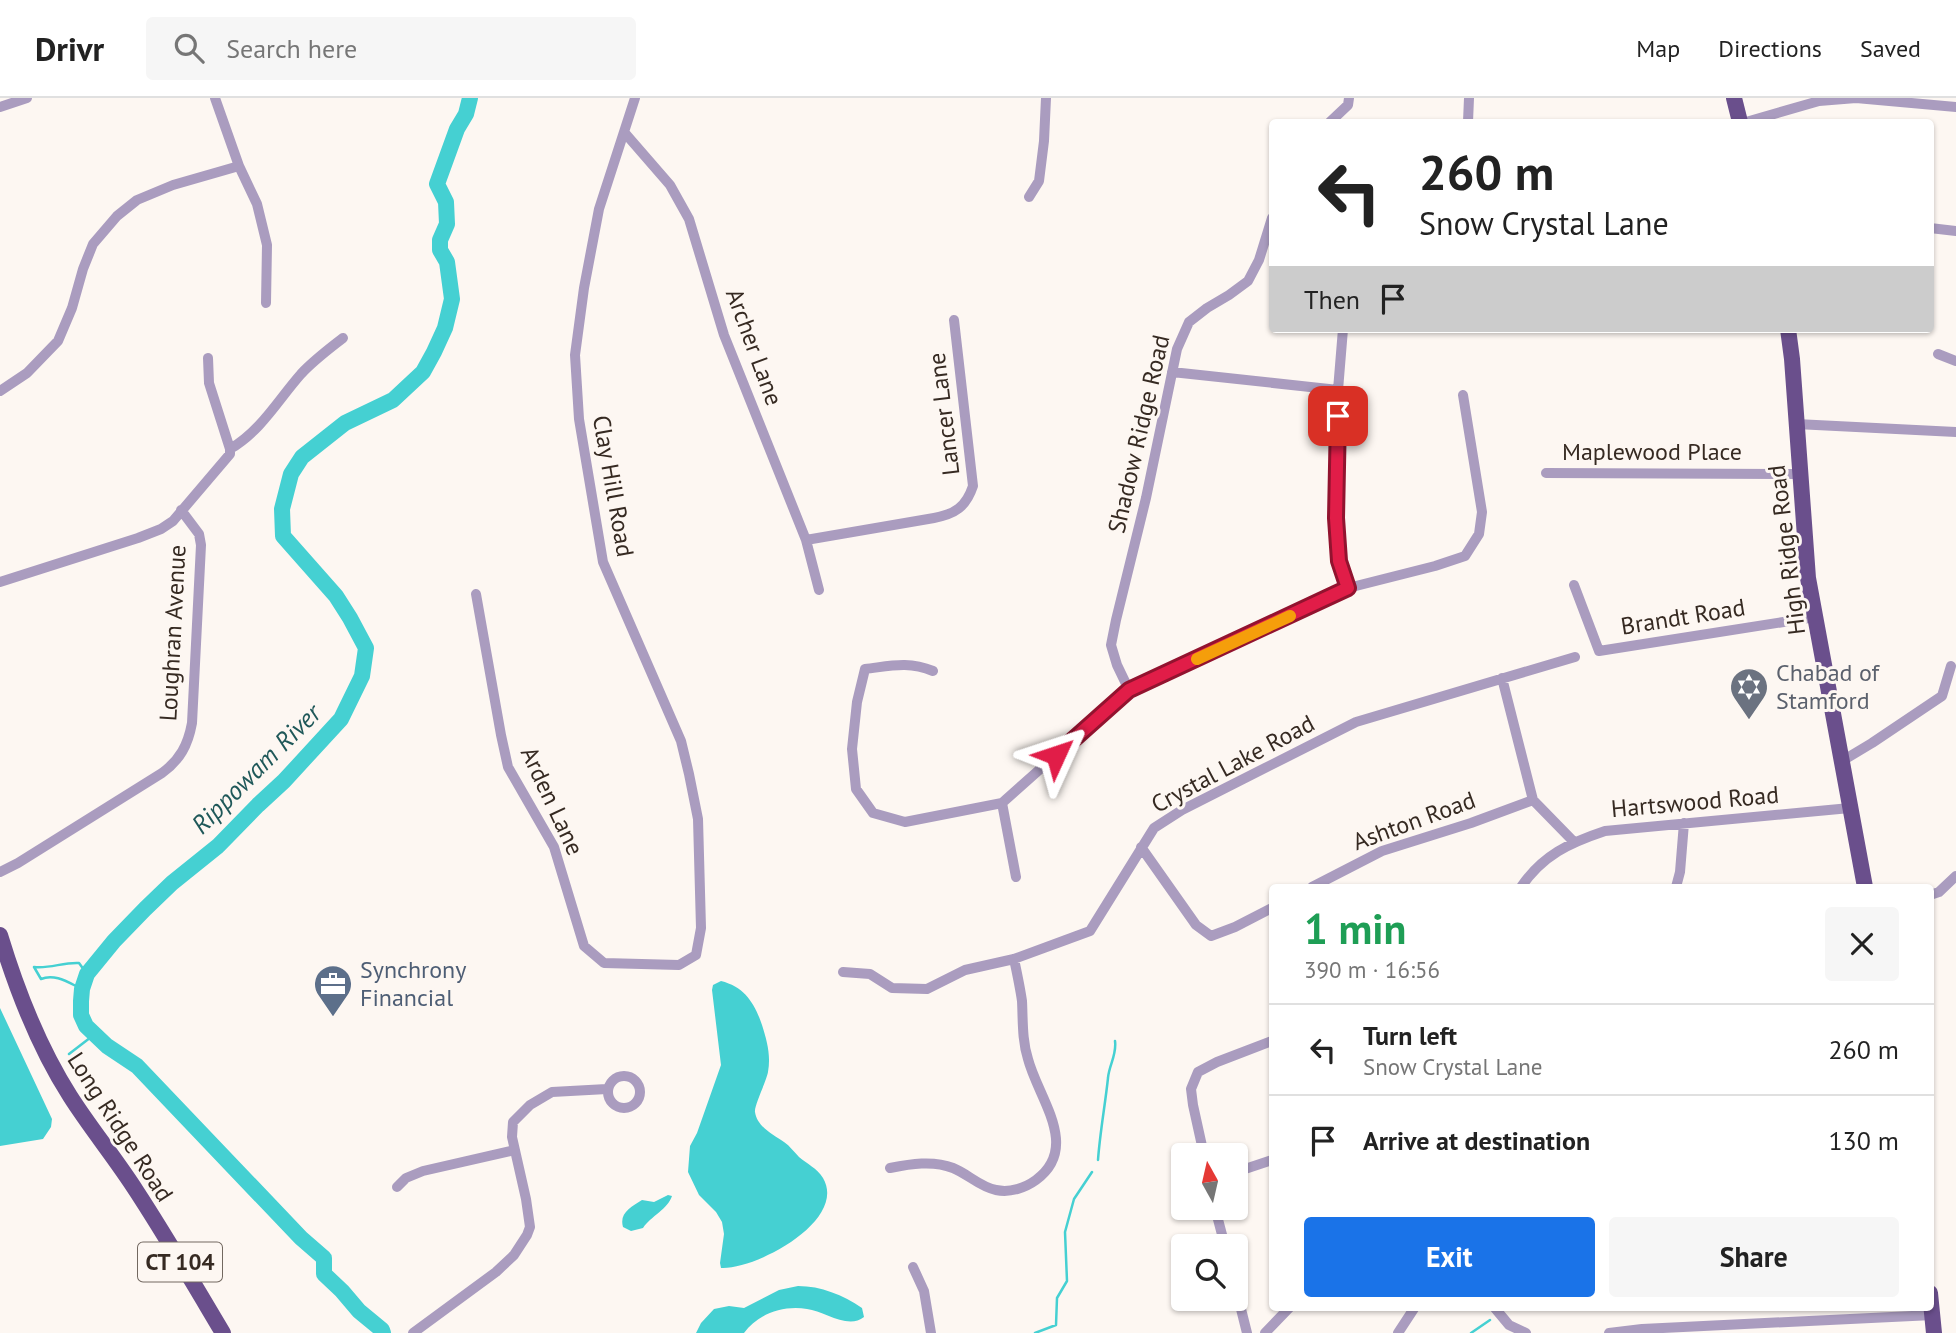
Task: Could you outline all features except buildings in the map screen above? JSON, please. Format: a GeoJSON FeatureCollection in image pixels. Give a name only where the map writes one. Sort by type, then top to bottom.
{"type":"FeatureCollection","features":[{"type":"Feature","properties":{"kind":"main road"},"geometry":{"type":"LineString","coordinates":[[1734,98],[1739,119]]}},
{"type":"Feature","properties":{"kind":"main road","name":"High Ridge Road"},"geometry":{"type":"LineString","coordinates":[[1789,333],[1808,578],[1864,884]]}},
{"type":"Feature","properties":{"kind":"main road","name":"Long Ridge Road"},"geometry":{"type":"LineString","coordinates":[[0,935],[21,999],[57,1074],[136,1191],[223,1333]]}},
{"type":"Feature","properties":{"kind":"main road"},"geometry":{"type":"LineString","coordinates":[[1932,1311],[1934,1333]]}},
{"type":"Feature","properties":{"kind":"street"},"geometry":{"type":"LineString","coordinates":[[0,107],[27,98]]}},
{"type":"Feature","properties":{"kind":"street"},"geometry":{"type":"LineString","coordinates":[[215,98],[239,166],[257,204],[267,245],[266,303]]}},
{"type":"Feature","properties":{"kind":"street","name":"Clay Hill Road"},"geometry":{"type":"LineString","coordinates":[[635,98],[599,209],[583,288],[575,355],[579,419],[603,562],[681,741],[689,774],[698,818],[701,928],[696,956]]}},
{"type":"Feature","properties":{"kind":"street"},"geometry":{"type":"LineString","coordinates":[[1029,197],[1040,181],[1046,98]]}},
{"type":"Feature","properties":{"kind":"street"},"geometry":{"type":"LineString","coordinates":[[1333,119],[1348,105],[1349,98]]}},
{"type":"Feature","properties":{"kind":"street"},"geometry":{"type":"LineString","coordinates":[[1468,119],[1469,98]]}},
{"type":"Feature","properties":{"kind":"street"},"geometry":{"type":"LineString","coordinates":[[1756,119],[1819,101],[1856,98],[1956,107]]}},
{"type":"Feature","properties":{"kind":"street","name":"Archer Lane"},"geometry":{"type":"LineString","coordinates":[[624,132],[670,185],[689,219],[724,335],[806,540],[819,590]]}},
{"type":"Feature","properties":{"kind":"street"},"geometry":{"type":"LineString","coordinates":[[0,391],[27,373],[58,341],[93,244],[117,216],[137,200],[173,185],[239,166]]}},
{"type":"Feature","properties":{"kind":"street","name":"Shadow Ridge Road"},"geometry":{"type":"LineString","coordinates":[[1129,690],[1111,645],[1146,498],[1177,349],[1189,322],[1248,281],[1259,260],[1269,228]]}},
{"type":"Feature","properties":{"kind":"street"},"geometry":{"type":"LineString","coordinates":[[1934,228],[1956,230]]}},
{"type":"Feature","properties":{"kind":"street","name":"Lancer Lane"},"geometry":{"type":"LineString","coordinates":[[806,540],[934,518],[953,513],[964,506],[973,486],[954,320]]}},
{"type":"Feature","properties":{"kind":"street"},"geometry":{"type":"LineString","coordinates":[[1343,333],[1338,390],[1336,518],[1339,561],[1348,588]]}},
{"type":"Feature","properties":{"kind":"street"},"geometry":{"type":"LineString","coordinates":[[230,449],[246,440],[311,363],[343,338]]}},
{"type":"Feature","properties":{"kind":"street"},"geometry":{"type":"LineString","coordinates":[[1938,354],[1956,361]]}},
{"type":"Feature","properties":{"kind":"street"},"geometry":{"type":"LineString","coordinates":[[0,582],[150,533],[173,520],[230,454],[208,375],[208,358]]}},
{"type":"Feature","properties":{"kind":"street"},"geometry":{"type":"LineString","coordinates":[[1172,372],[1338,390]]}},
{"type":"Feature","properties":{"kind":"street"},"geometry":{"type":"LineString","coordinates":[[933,671],[911,664],[864,669],[852,749],[856,789],[873,813],[905,822],[1002,803],[1129,690],[1348,588],[1465,556],[1479,534],[1482,512],[1464,396]]}},
{"type":"Feature","properties":{"kind":"street"},"geometry":{"type":"LineString","coordinates":[[1796,424],[1956,432]]}},
{"type":"Feature","properties":{"kind":"street","name":"Maplewood Place"},"geometry":{"type":"LineString","coordinates":[[1546,473],[1800,474]]}},
{"type":"Feature","properties":{"kind":"street","name":"Loughran Avenue"},"geometry":{"type":"LineString","coordinates":[[0,872],[162,773],[184,750],[192,723],[201,545],[199,534],[181,510]]}},
{"type":"Feature","properties":{"kind":"street","name":"Brandt Road"},"geometry":{"type":"LineString","coordinates":[[1574,585],[1599,651],[1815,617]]}},
{"type":"Feature","properties":{"kind":"street","name":"Arden Lane"},"geometry":{"type":"LineString","coordinates":[[476,594],[509,767],[554,847],[584,946],[604,963],[679,965],[696,956]]}},
{"type":"Feature","properties":{"kind":"street","name":"Crystal Lake Road"},"geometry":{"type":"LineString","coordinates":[[843,972],[870,974],[892,988],[926,989],[964,970],[1014,959],[1090,931],[1154,828],[1182,810],[1356,722],[1575,657]]}},
{"type":"Feature","properties":{"kind":"street"},"geometry":{"type":"LineString","coordinates":[[1842,761],[1942,696],[1951,666]]}},
{"type":"Feature","properties":{"kind":"street"},"geometry":{"type":"LineString","coordinates":[[1502,678],[1533,800],[1574,842]]}},
{"type":"Feature","properties":{"kind":"street","name":"Ashton Road"},"geometry":{"type":"LineString","coordinates":[[1318,884],[1382,850],[1471,823],[1533,800]]}},
{"type":"Feature","properties":{"kind":"street"},"geometry":{"type":"LineString","coordinates":[[1002,803],[1016,877]]}},
{"type":"Feature","properties":{"kind":"street","name":"Hartswood Road"},"geometry":{"type":"LineString","coordinates":[[1523,884],[1531,872],[1555,852],[1605,831],[1850,808]]}},
{"type":"Feature","properties":{"kind":"street"},"geometry":{"type":"LineString","coordinates":[[1677,884],[1684,823]]}},
{"type":"Feature","properties":{"kind":"street"},"geometry":{"type":"LineString","coordinates":[[1141,847],[1196,925],[1211,936],[1269,910]]}},
{"type":"Feature","properties":{"kind":"street"},"geometry":{"type":"LineString","coordinates":[[1934,894],[1956,876]]}},
{"type":"Feature","properties":{"kind":"street"},"geometry":{"type":"LineString","coordinates":[[890,1168],[929,1163],[953,1168],[996,1190],[1016,1190],[1042,1176],[1055,1159],[1053,1119],[1037,1087],[1027,1058],[1014,959]]}},
{"type":"Feature","properties":{"kind":"street"},"geometry":{"type":"LineString","coordinates":[[1201,1143],[1191,1089],[1198,1072],[1269,1042]]}},
{"type":"Feature","properties":{"kind":"street"},"geometry":{"type":"LineString","coordinates":[[413,1333],[496,1272],[514,1255],[527,1235],[530,1227],[512,1137],[513,1122],[530,1105],[552,1092],[607,1089]]}},
{"type":"Feature","properties":{"kind":"street"},"geometry":{"type":"LineString","coordinates":[[397,1188],[406,1178],[423,1171],[515,1150]]}},
{"type":"Feature","properties":{"kind":"street"},"geometry":{"type":"LineString","coordinates":[[1248,1168],[1269,1161]]}},
{"type":"Feature","properties":{"kind":"street"},"geometry":{"type":"LineString","coordinates":[[913,1267],[924,1292],[931,1333]]}},
{"type":"Feature","properties":{"kind":"street"},"geometry":{"type":"LineString","coordinates":[[1242,1311],[1247,1333]]}},
{"type":"Feature","properties":{"kind":"street"},"geometry":{"type":"LineString","coordinates":[[1265,1333],[1286,1311]]}},
{"type":"Feature","properties":{"kind":"street"},"geometry":{"type":"LineString","coordinates":[[1398,1333],[1412,1311]]}},
{"type":"Feature","properties":{"kind":"street"},"geometry":{"type":"LineString","coordinates":[[1497,1311],[1509,1325],[1526,1333]]}},
{"type":"Feature","properties":{"kind":"street"},"geometry":{"type":"LineString","coordinates":[[1609,1333],[1642,1329],[1933,1315]]}},
{"type":"Feature","properties":{"kind":"water"},"geometry":{"type":"Polygon","coordinates":[[[721,981],[737,987],[748,997],[762,1025],[769,1066],[755,1109],[756,1117],[766,1130],[818,1171],[823,1178],[827,1194],[822,1210],[811,1226],[794,1240],[755,1261],[721,1268],[724,1234],[722,1222],[699,1195],[688,1172],[690,1146],[721,1065],[712,990],[713,985],[721,981]]]}},
{"type":"Feature","properties":{"kind":"water"},"geometry":{"type":"Polygon","coordinates":[[[0,1008],[52,1119],[51,1127],[43,1139],[0,1146],[0,1008]]]}},
{"type":"Feature","properties":{"kind":"water"},"geometry":{"type":"Polygon","coordinates":[[[668,1195],[672,1196],[667,1205],[643,1228],[631,1231],[623,1227],[624,1214],[634,1205],[642,1200],[654,1202],[668,1195]]]}},
{"type":"Feature","properties":{"kind":"water"},"geometry":{"type":"Polygon","coordinates":[[[798,1286],[839,1295],[862,1308],[864,1317],[851,1322],[814,1310],[789,1308],[764,1316],[744,1333],[696,1333],[714,1309],[729,1306],[744,1308],[779,1290],[798,1286]]]}},
{"type":"Feature","properties":{"kind":"waterway","name":"Rippowam River"},"geometry":{"type":"LineString","coordinates":[[383,1333],[324,1274],[324,1258],[301,1238],[137,1066],[107,1046],[86,1026],[81,1015],[81,1001],[87,974],[114,941],[172,883],[218,846],[284,781],[341,719],[362,676],[366,648],[336,596],[283,536],[282,509],[291,474],[302,457],[345,423],[393,400],[423,372],[445,328],[452,299],[447,262],[440,250],[440,240],[447,224],[446,202],[437,184],[470,98]]}},
{"type":"Feature","properties":{"kind":"waterway"},"geometry":{"type":"LineString","coordinates":[[34,967],[79,963],[87,974]]}},
{"type":"Feature","properties":{"kind":"waterway"},"geometry":{"type":"LineString","coordinates":[[34,967],[41,979],[57,978],[82,989]]}},
{"type":"Feature","properties":{"kind":"waterway"},"geometry":{"type":"LineString","coordinates":[[69,1054],[95,1034]]}},
{"type":"Feature","properties":{"kind":"waterway"},"geometry":{"type":"LineString","coordinates":[[1098,1160],[1115,1041]]}},
{"type":"Feature","properties":{"kind":"waterway"},"geometry":{"type":"LineString","coordinates":[[1035,1333],[1056,1325],[1057,1298],[1067,1281],[1065,1232],[1074,1199],[1092,1172]]}},
{"type":"Feature","properties":{"kind":"waterway"},"geometry":{"type":"LineString","coordinates":[[1471,1333],[1490,1320]]}},
{"type":"Feature","properties":{"kind":"slow traffic"},"geometry":{"type":"LineString","coordinates":[[1197,659],[1290,616]]}},
{"type":"Feature","properties":{"kind":"place","name":"Chabad of Stamford"},"geometry":{"type":"Point","coordinates":[1749,721]}},
{"type":"Feature","properties":{"kind":"place","name":"Synchrony Financial"},"geometry":{"type":"Point","coordinates":[333,1018]}},
{"type":"Feature","properties":{"kind":"route"},"geometry":{"type":"LineString","coordinates":[[1056,755],[1129,690],[1348,588],[1339,561],[1336,518],[1338,416]]}}]}
